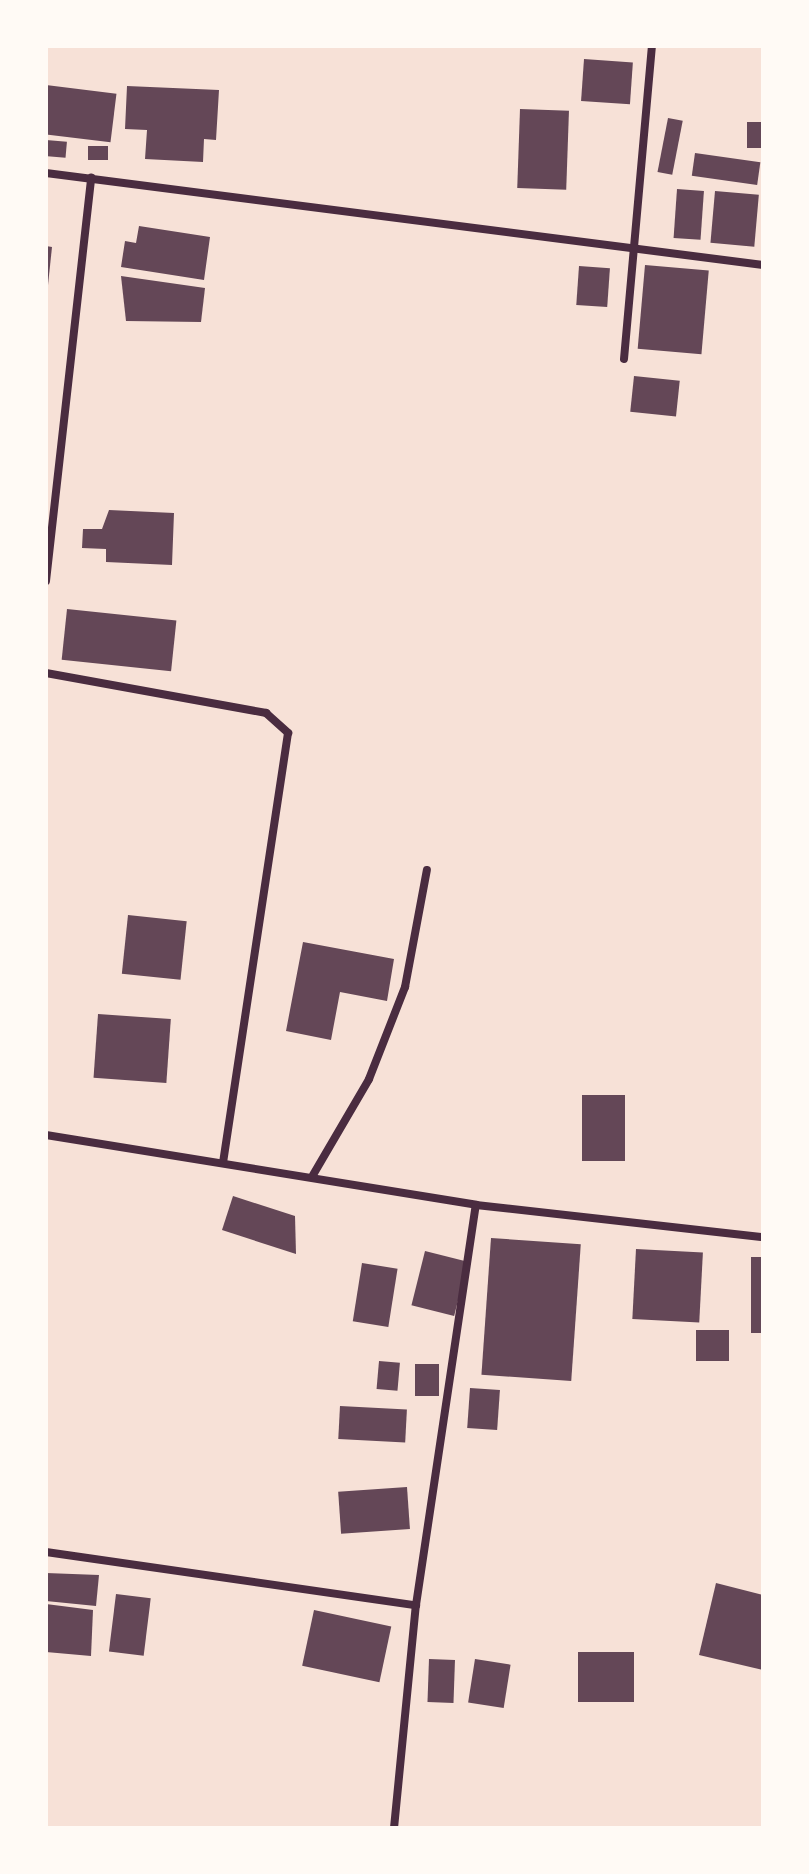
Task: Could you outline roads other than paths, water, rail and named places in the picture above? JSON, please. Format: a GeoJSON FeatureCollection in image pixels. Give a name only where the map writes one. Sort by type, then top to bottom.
{"type":"FeatureCollection","features":[{"type":"Feature","properties":{"kind":"street"},"geometry":{"type":"LineString","coordinates":[[624,359],[652,46]]}},
{"type":"Feature","properties":{"kind":"street"},"geometry":{"type":"LineString","coordinates":[[46,173],[462,231],[634,246],[763,265]]}},
{"type":"Feature","properties":{"kind":"street"},"geometry":{"type":"LineString","coordinates":[[46,581],[91,177]]}},
{"type":"Feature","properties":{"kind":"street"},"geometry":{"type":"LineString","coordinates":[[46,673],[266,713],[288,733],[223,1161]]}},
{"type":"Feature","properties":{"kind":"street"},"geometry":{"type":"LineString","coordinates":[[313,1175],[369,1079],[405,987],[427,870]]}},
{"type":"Feature","properties":{"kind":"street"},"geometry":{"type":"LineString","coordinates":[[46,1135],[313,1175],[476,1205],[763,1237]]}},
{"type":"Feature","properties":{"kind":"street"},"geometry":{"type":"LineString","coordinates":[[394,1828],[416,1605],[476,1205]]}},
{"type":"Feature","properties":{"kind":"street"},"geometry":{"type":"LineString","coordinates":[[46,1552],[416,1605]]}}]}
